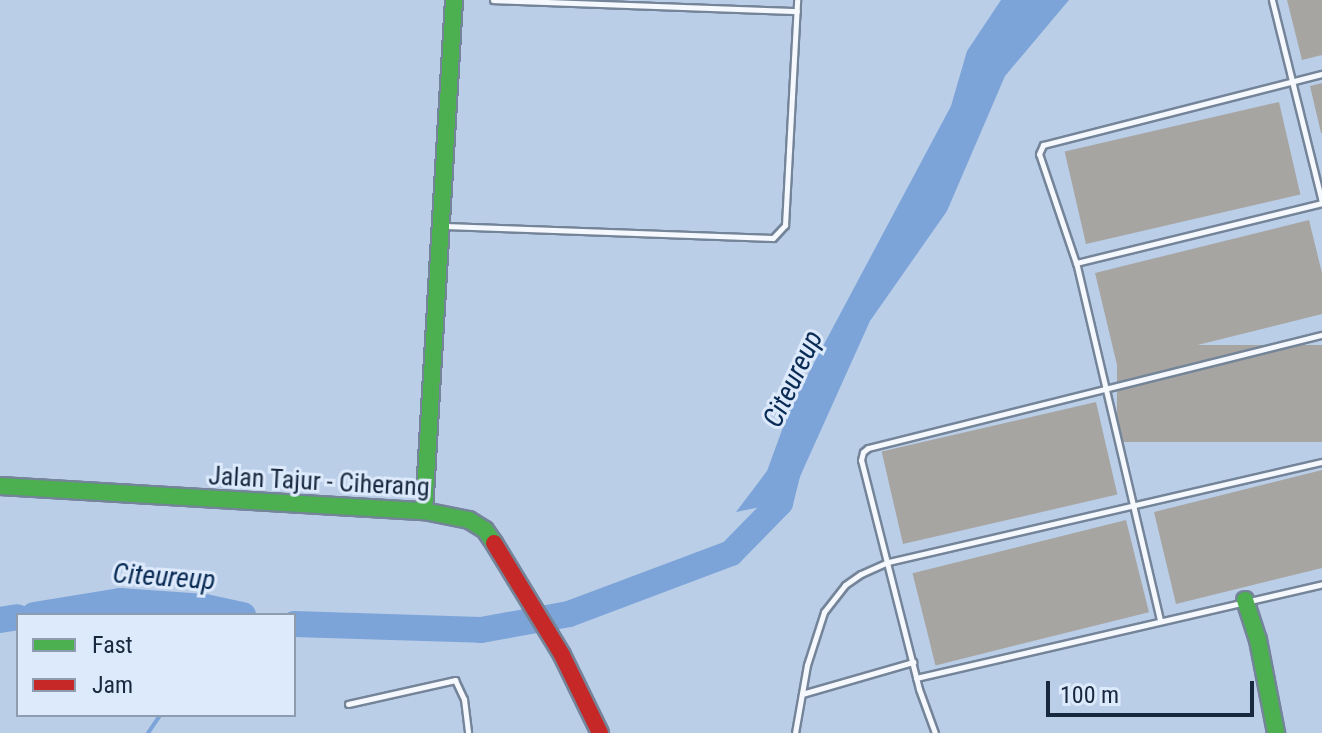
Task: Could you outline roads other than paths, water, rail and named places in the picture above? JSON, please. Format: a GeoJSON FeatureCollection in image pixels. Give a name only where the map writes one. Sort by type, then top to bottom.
{"type":"FeatureCollection","features":[{"type":"Feature","properties":{"kind":"main road"},"geometry":{"type":"LineString","coordinates":[[424,511],[454,0]]}},
{"type":"Feature","properties":{"kind":"main road","name":"Jalan Tajur - Ciherang"},"geometry":{"type":"LineString","coordinates":[[0,486],[454,514],[485,530],[562,655],[600,733]]}},
{"type":"Feature","properties":{"kind":"main road"},"geometry":{"type":"LineString","coordinates":[[1245,600],[1258,640],[1276,733]]}},
{"type":"Feature","properties":{"kind":"lane"},"geometry":{"type":"LineString","coordinates":[[493,0],[797,11]]}},
{"type":"Feature","properties":{"kind":"lane"},"geometry":{"type":"LineString","coordinates":[[443,225],[773,238],[785,225],[797,0]]}},
{"type":"Feature","properties":{"kind":"lane"},"geometry":{"type":"LineString","coordinates":[[1076,263],[1322,202],[1272,0]]}},
{"type":"Feature","properties":{"kind":"lane"},"geometry":{"type":"LineString","coordinates":[[1160,620],[1136,507],[1076,263],[1039,154],[1043,145],[1322,74]]}},
{"type":"Feature","properties":{"kind":"lane"},"geometry":{"type":"LineString","coordinates":[[935,733],[916,678],[861,460],[868,448],[1322,335]]}},
{"type":"Feature","properties":{"kind":"lane"},"geometry":{"type":"LineString","coordinates":[[795,733],[816,634],[829,605],[853,579],[888,562],[1322,462]]}},
{"type":"Feature","properties":{"kind":"lane"},"geometry":{"type":"LineString","coordinates":[[916,678],[1322,584]]}},
{"type":"Feature","properties":{"kind":"lane"},"geometry":{"type":"LineString","coordinates":[[802,694],[913,662]]}},
{"type":"Feature","properties":{"kind":"lane"},"geometry":{"type":"LineString","coordinates":[[348,704],[455,680],[464,699],[468,733]]}},
{"type":"Feature","properties":{"kind":"water"},"geometry":{"type":"Polygon","coordinates":[[[1001,0],[1069,0],[1005,76],[947,211],[870,321],[789,501],[736,512],[767,471],[790,408],[951,106],[967,51],[1001,0]]]}},
{"type":"Feature","properties":{"kind":"waterway","name":"Citeureup"},"geometry":{"type":"LineString","coordinates":[[296,624],[481,630],[569,614],[731,553],[780,503],[788,471]]}},
{"type":"Feature","properties":{"kind":"waterway","name":"Citeureup"},"geometry":{"type":"LineString","coordinates":[[46,613],[120,601],[205,607],[234,613]]}},
{"type":"Feature","properties":{"kind":"waterway","name":"Citeureup"},"geometry":{"type":"LineString","coordinates":[[0,620],[16,617]]}},
{"type":"Feature","properties":{"kind":"waterway"},"geometry":{"type":"LineString","coordinates":[[148,733],[159,717]]}}]}
